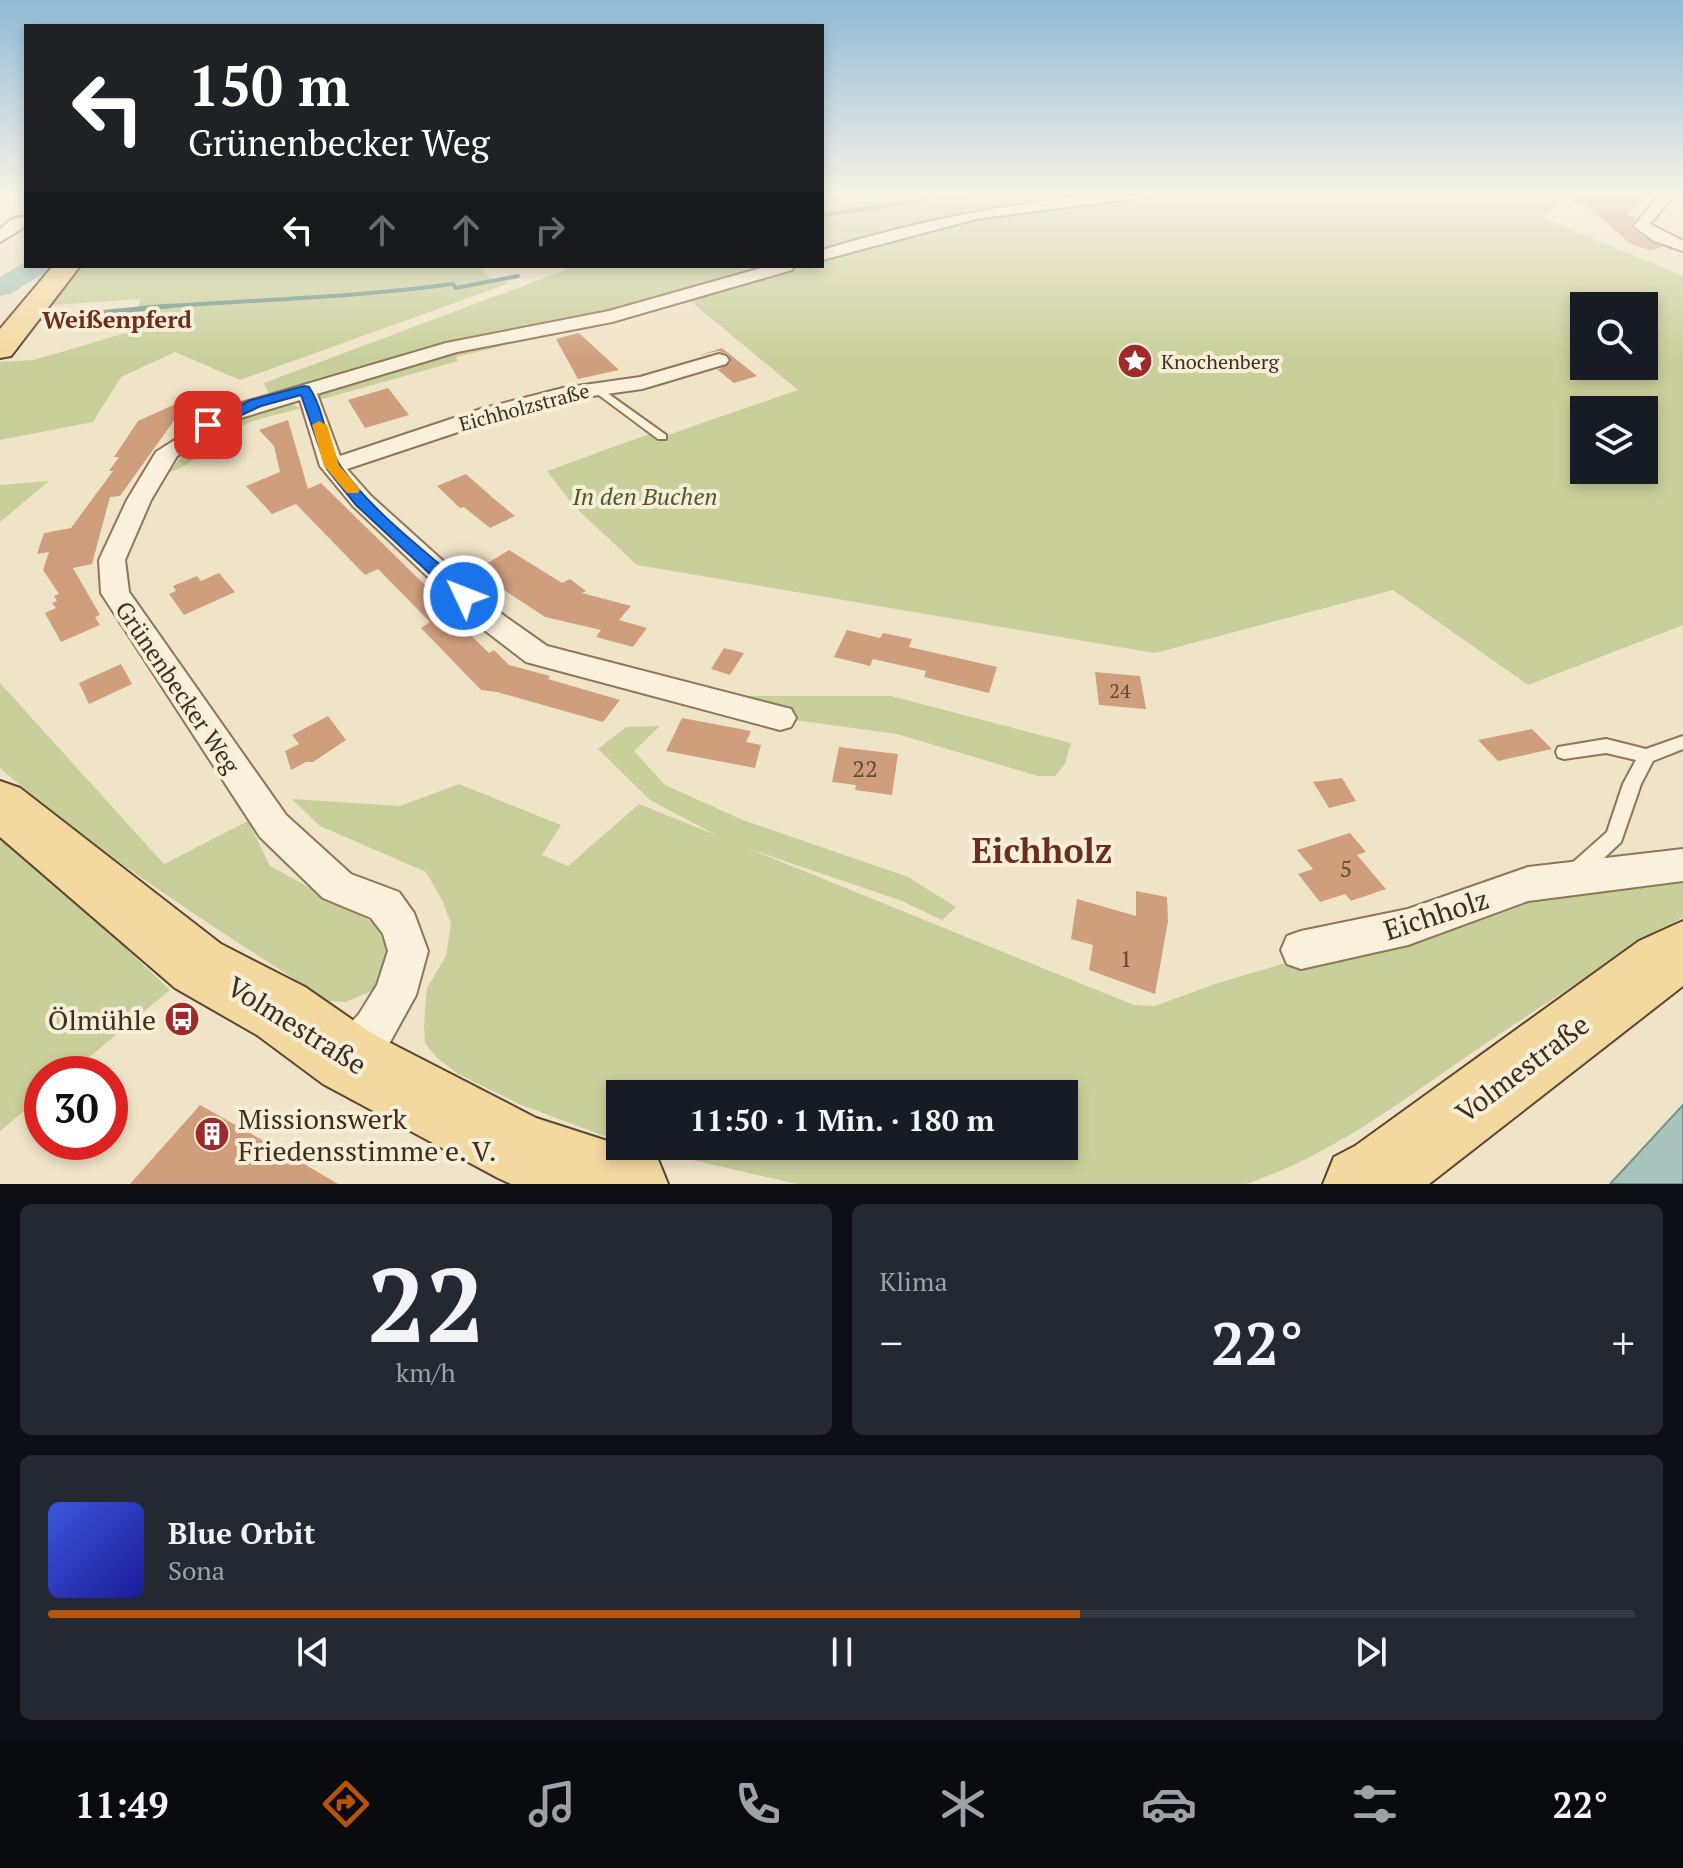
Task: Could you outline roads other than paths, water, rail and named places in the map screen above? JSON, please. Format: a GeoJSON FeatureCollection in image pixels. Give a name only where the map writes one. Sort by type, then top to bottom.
{"type":"FeatureCollection","features":[{"type":"Feature","properties":{"kind":"main road"},"geometry":{"type":"LineString","coordinates":[[0,349],[65,268]]}},
{"type":"Feature","properties":{"kind":"main road","name":"Volmestraße"},"geometry":{"type":"LineString","coordinates":[[0,804],[198,966],[281,1011],[348,1059],[516,1163],[630,1184]]}},
{"type":"Feature","properties":{"kind":"main road","name":"Volmestraße"},"geometry":{"type":"LineString","coordinates":[[1361,1184],[1382,1173],[1662,963],[1683,951]]}},
{"type":"Feature","properties":{"kind":"street"},"geometry":{"type":"LineString","coordinates":[[824,254],[845,248]]}},
{"type":"Feature","properties":{"kind":"street","name":"Grünenbecker Weg"},"geometry":{"type":"LineString","coordinates":[[348,1059],[374,1029],[395,995],[408,951],[400,926],[385,905],[337,886],[273,826],[115,593],[112,560],[139,500],[168,452],[233,413],[453,347],[657,305],[779,268]]}},
{"type":"Feature","properties":{"kind":"street","name":"Eichholzstraße"},"geometry":{"type":"LineString","coordinates":[[332,466],[489,414],[596,388],[642,383],[719,360]]}},
{"type":"Feature","properties":{"kind":"street"},"geometry":{"type":"LineString","coordinates":[[304,390],[312,402],[332,466],[362,501],[483,613],[537,654],[780,718]]}},
{"type":"Feature","properties":{"kind":"street","name":"Eichholz"},"geometry":{"type":"LineString","coordinates":[[1301,950],[1408,927],[1528,884],[1683,865]]}},
{"type":"Feature","properties":{"kind":"lane"},"geometry":{"type":"LineString","coordinates":[[596,388],[662,437]]}},
{"type":"Feature","properties":{"kind":"lane"},"geometry":{"type":"LineString","coordinates":[[1564,752],[1606,746],[1647,756],[1683,742]]}},
{"type":"Feature","properties":{"kind":"lane"},"geometry":{"type":"LineString","coordinates":[[1571,878],[1615,836],[1632,784],[1647,756]]}},
{"type":"Feature","properties":{"kind":"water"},"geometry":{"type":"Polygon","coordinates":[[[1683,1105],[1683,1184],[1610,1184],[1683,1105]]]}},
{"type":"Feature","properties":{"kind":"waterway"},"geometry":{"type":"LineString","coordinates":[[0,288],[34,268]]}},
{"type":"Feature","properties":{"kind":"waterway"},"geometry":{"type":"LineString","coordinates":[[158,307],[337,296],[453,284],[456,288],[518,276]]}},
{"type":"Feature","properties":{"kind":"waterway"},"geometry":{"type":"LineString","coordinates":[[158,307],[169,306]]}},
{"type":"Feature","properties":{"kind":"waterway"},"geometry":{"type":"LineString","coordinates":[[36,319],[158,307]]}},
{"type":"Feature","properties":{"kind":"waterway"},"geometry":{"type":"LineString","coordinates":[[143,308],[158,307]]}},
{"type":"Feature","properties":{"kind":"place","name":"Knochenberg"},"geometry":{"type":"Point","coordinates":[1135,361]}},
{"type":"Feature","properties":{"kind":"place","name":"Ölmühle"},"geometry":{"type":"Point","coordinates":[182,1019]}},
{"type":"Feature","properties":{"kind":"place","name":"Missionswerk Friedensstimme e. V."},"geometry":{"type":"Point","coordinates":[212,1134]}},
{"type":"Feature","properties":{"kind":"district","name":"Weißenpferd"},"geometry":{"type":"Point","coordinates":[117,319]}},
{"type":"Feature","properties":{"kind":"district","name":"Eichholz"},"geometry":{"type":"Point","coordinates":[1042,850]}},
{"type":"Feature","properties":{"kind":"park label","name":"In den Buchen"},"geometry":{"type":"Point","coordinates":[645,496]}}]}
